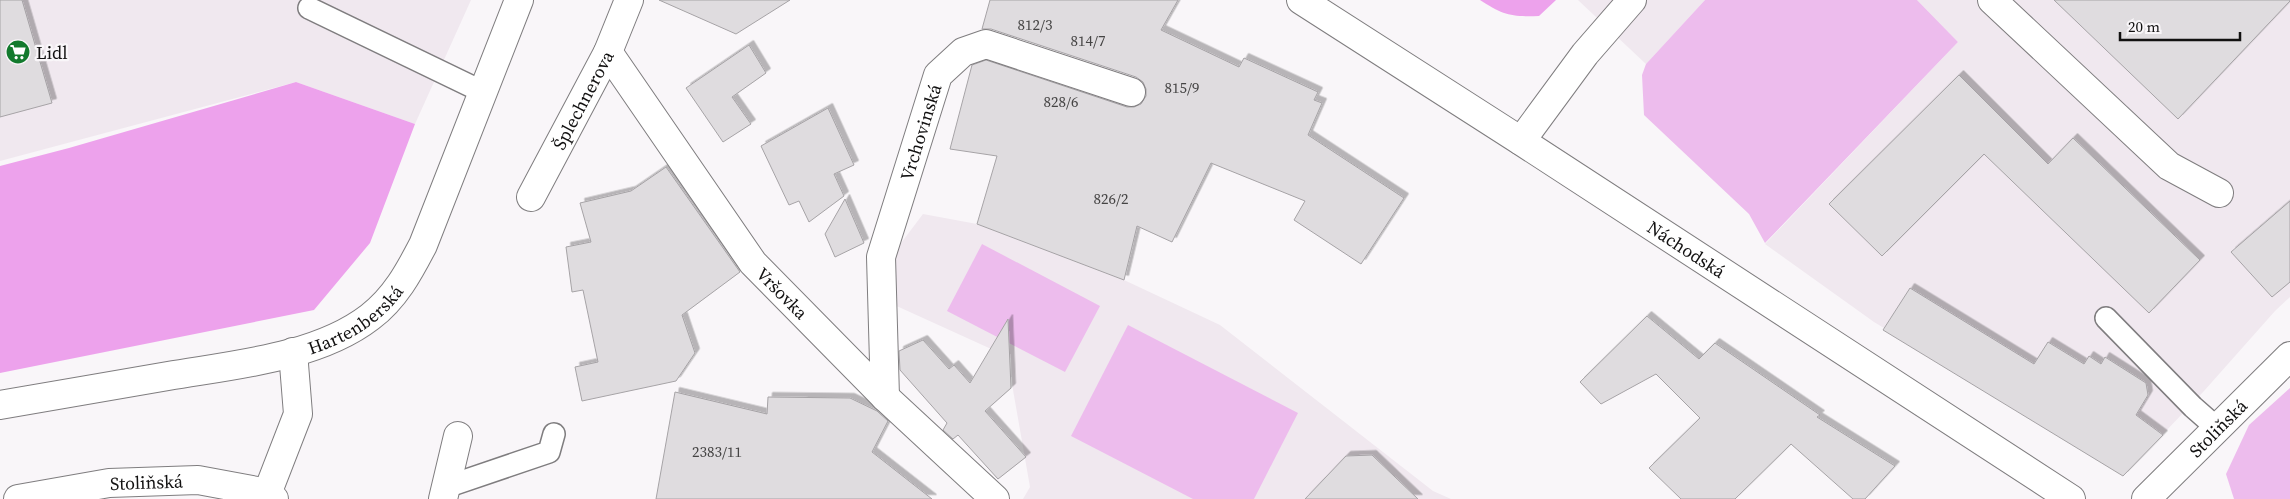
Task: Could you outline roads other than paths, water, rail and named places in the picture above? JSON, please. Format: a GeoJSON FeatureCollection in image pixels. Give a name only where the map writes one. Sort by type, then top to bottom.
{"type":"FeatureCollection","features":[{"type":"Feature","properties":{"kind":"street","name":"Hartenberská"},"geometry":{"type":"LineString","coordinates":[[0,405],[242,364],[293,352],[348,331],[370,317],[391,298],[407,274],[423,244],[519,0]]}},
{"type":"Feature","properties":{"kind":"street","name":"Šplechnerova"},"geometry":{"type":"LineString","coordinates":[[531,198],[608,52],[630,0]]}},
{"type":"Feature","properties":{"kind":"street","name":"Náchodská"},"geometry":{"type":"LineString","coordinates":[[1301,0],[2071,499]]}},
{"type":"Feature","properties":{"kind":"street"},"geometry":{"type":"LineString","coordinates":[[1521,141],[1586,54],[1632,0]]}},
{"type":"Feature","properties":{"kind":"street"},"geometry":{"type":"LineString","coordinates":[[1992,0],[2169,166],[2219,193]]}},
{"type":"Feature","properties":{"kind":"street","name":"Vrchovinská"},"geometry":{"type":"LineString","coordinates":[[885,397],[880,257],[938,76],[963,52],[986,44],[1131,92]]}},
{"type":"Feature","properties":{"kind":"street","name":"Vršovka"},"geometry":{"type":"LineString","coordinates":[[608,52],[753,263],[885,397],[995,499]]}},
{"type":"Feature","properties":{"kind":"street"},"geometry":{"type":"LineString","coordinates":[[269,497],[298,414],[293,352]]}},
{"type":"Feature","properties":{"kind":"street","name":"Stoliňská"},"geometry":{"type":"LineString","coordinates":[[2146,499],[2290,356]]}},
{"type":"Feature","properties":{"kind":"street"},"geometry":{"type":"LineString","coordinates":[[444,493],[458,436]]}},
{"type":"Feature","properties":{"kind":"street","name":"Stoliňská"},"geometry":{"type":"LineString","coordinates":[[18,499],[109,483],[198,480],[269,497]]}},
{"type":"Feature","properties":{"kind":"lane"},"geometry":{"type":"LineString","coordinates":[[309,8],[483,92]]}},
{"type":"Feature","properties":{"kind":"lane"},"geometry":{"type":"LineString","coordinates":[[2106,318],[2193,407],[2218,429]]}},
{"type":"Feature","properties":{"kind":"lane"},"geometry":{"type":"LineString","coordinates":[[444,493],[549,452],[554,434]]}},
{"type":"Feature","properties":{"kind":"place","name":"Lidl"},"geometry":{"type":"Point","coordinates":[18,52]}}]}
